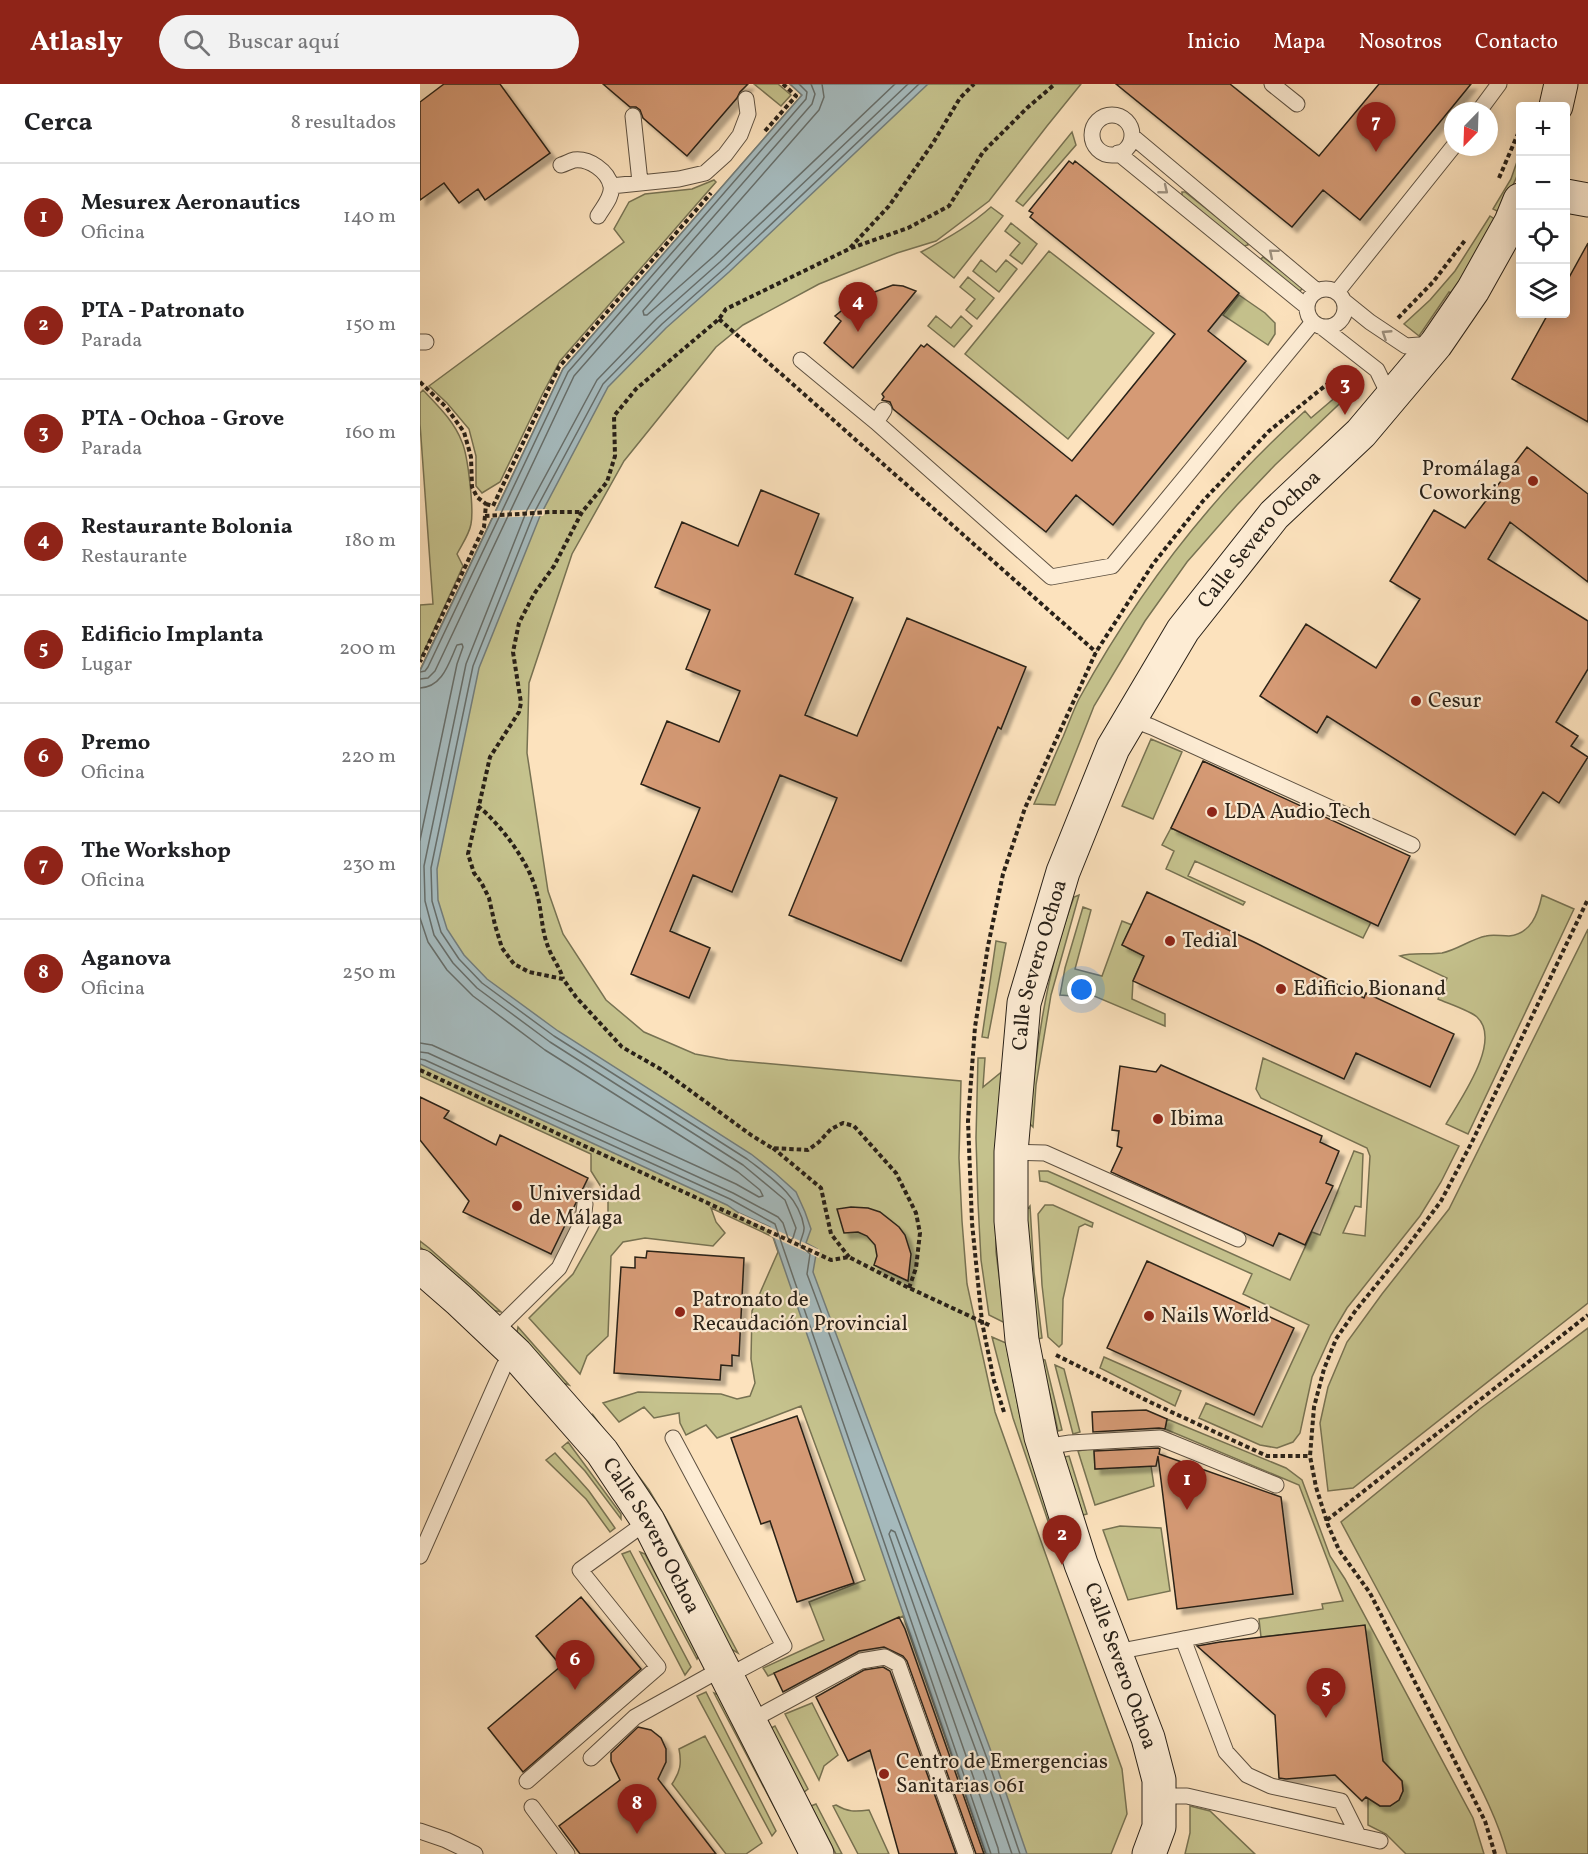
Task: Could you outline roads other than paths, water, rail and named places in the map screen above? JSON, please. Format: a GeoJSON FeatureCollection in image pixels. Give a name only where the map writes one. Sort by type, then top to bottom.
{"type":"FeatureCollection","features":[{"type":"Feature","properties":{"kind":"street"},"geometry":{"type":"LineString","coordinates":[[1557,102],[1561,84]]}},
{"type":"Feature","properties":{"kind":"street","name":"Calle Severo Ochoa"},"geometry":{"type":"LineString","coordinates":[[1149,1854],[1159,1827],[1160,1780],[1148,1738],[1082,1564],[1044,1447],[1022,1340],[1011,1221],[1011,1152],[1024,1003],[1063,872],[1113,748],[1183,630],[1274,515],[1353,441],[1436,344],[1473,291],[1511,222],[1509,191]]}},
{"type":"Feature","properties":{"kind":"street"},"geometry":{"type":"LineString","coordinates":[[1570,197],[1588,200]]}},
{"type":"Feature","properties":{"kind":"street","name":"Calle Severo Ochoa"},"geometry":{"type":"LineString","coordinates":[[420,1266],[505,1343],[602,1452],[648,1521],[817,1854]]}},
{"type":"Feature","properties":{"kind":"lane"},"geometry":{"type":"LineString","coordinates":[[1272,84],[1298,104]]}},
{"type":"Feature","properties":{"kind":"lane"},"geometry":{"type":"LineString","coordinates":[[1486,102],[1499,84]]}},
{"type":"Feature","properties":{"kind":"lane"},"geometry":{"type":"LineString","coordinates":[[611,186],[679,179],[705,173],[725,155],[740,135],[748,114],[746,99]]}},
{"type":"Feature","properties":{"kind":"lane"},"geometry":{"type":"LineString","coordinates":[[633,116],[640,182]]}},
{"type":"Feature","properties":{"kind":"lane"},"geometry":{"type":"LineString","coordinates":[[1118,116],[1126,120],[1132,136],[1125,149],[1110,154],[1102,152],[1095,146],[1092,130],[1095,123],[1102,117],[1118,116]]}},
{"type":"Feature","properties":{"kind":"lane"},"geometry":{"type":"LineString","coordinates":[[1132,136],[1317,291]]}},
{"type":"Feature","properties":{"kind":"lane"},"geometry":{"type":"LineString","coordinates":[[1118,153],[1307,307]]}},
{"type":"Feature","properties":{"kind":"lane"},"geometry":{"type":"LineString","coordinates":[[1341,296],[1446,156]]}},
{"type":"Feature","properties":{"kind":"lane"},"geometry":{"type":"LineString","coordinates":[[561,165],[575,160],[587,161],[603,170],[611,186],[609,200],[598,216]]}},
{"type":"Feature","properties":{"kind":"lane"},"geometry":{"type":"LineString","coordinates":[[1391,399],[1377,370],[1318,325],[1307,311],[1312,294],[1328,289],[1341,296],[1384,333],[1406,346],[1436,344]]}},
{"type":"Feature","properties":{"kind":"lane"},"geometry":{"type":"LineString","coordinates":[[1318,325],[1334,327],[1341,321],[1345,313],[1341,296]]}},
{"type":"Feature","properties":{"kind":"lane"},"geometry":{"type":"LineString","coordinates":[[801,360],[880,416],[1051,577],[1112,566],[1318,325]]}},
{"type":"Feature","properties":{"kind":"lane"},"geometry":{"type":"LineString","coordinates":[[1131,719],[1412,845]]}},
{"type":"Feature","properties":{"kind":"lane"},"geometry":{"type":"LineString","coordinates":[[1011,1152],[1045,1153],[1080,1162],[1238,1239]]}},
{"type":"Feature","properties":{"kind":"lane"},"geometry":{"type":"LineString","coordinates":[[420,1556],[504,1366],[505,1343],[559,1268],[583,1220],[585,1204]]}},
{"type":"Feature","properties":{"kind":"lane"},"geometry":{"type":"LineString","coordinates":[[591,1758],[635,1717],[784,1646],[673,1438]]}},
{"type":"Feature","properties":{"kind":"lane"},"geometry":{"type":"LineString","coordinates":[[1044,1447],[1070,1443],[1160,1438],[1276,1485]]}},
{"type":"Feature","properties":{"kind":"lane"},"geometry":{"type":"LineString","coordinates":[[527,1781],[658,1667],[580,1570],[648,1521]]}},
{"type":"Feature","properties":{"kind":"lane"},"geometry":{"type":"LineString","coordinates":[[1116,1652],[1251,1626]]}},
{"type":"Feature","properties":{"kind":"lane"},"geometry":{"type":"LineString","coordinates":[[1183,1639],[1226,1752],[1233,1760],[1247,1775],[1270,1786],[1341,1801],[1358,1835]]}},
{"type":"Feature","properties":{"kind":"lane"},"geometry":{"type":"LineString","coordinates":[[750,1721],[861,1661],[885,1657],[898,1664],[966,1854]]}},
{"type":"Feature","properties":{"kind":"lane"},"geometry":{"type":"LineString","coordinates":[[1159,1796],[1187,1796],[1380,1841]]}},
{"type":"Feature","properties":{"kind":"lane"},"geometry":{"type":"LineString","coordinates":[[532,1807],[567,1854]]}},
{"type":"Feature","properties":{"kind":"lane"},"geometry":{"type":"LineString","coordinates":[[420,1831],[475,1854]]}},
{"type":"Feature","properties":{"kind":"water"},"geometry":{"type":"Polygon","coordinates":[[[790,84],[928,84],[729,272],[666,328],[608,387],[540,516],[479,668],[437,869],[438,900],[447,929],[464,955],[487,979],[558,1031],[751,1154],[796,1192],[811,1229],[806,1243],[817,1249],[813,1272],[1027,1854],[986,1854],[770,1227],[420,1064],[420,671],[563,369],[802,95],[790,84]]]}},
{"type":"Feature","properties":{"kind":"place","name":"The Workshop"},"geometry":{"type":"Point","coordinates":[1376,152]}},
{"type":"Feature","properties":{"kind":"place","name":"Restaurante Bolonia"},"geometry":{"type":"Point","coordinates":[858,332]}},
{"type":"Feature","properties":{"kind":"place","name":"PTA - Ochoa - Grove"},"geometry":{"type":"Point","coordinates":[1345,415]}},
{"type":"Feature","properties":{"kind":"place","name":"Promálaga Coworking"},"geometry":{"type":"Point","coordinates":[1533,481]}},
{"type":"Feature","properties":{"kind":"place","name":"Cesur"},"geometry":{"type":"Point","coordinates":[1416,701]}},
{"type":"Feature","properties":{"kind":"place","name":"LDA Audio Tech"},"geometry":{"type":"Point","coordinates":[1212,812]}},
{"type":"Feature","properties":{"kind":"place","name":"Tedial"},"geometry":{"type":"Point","coordinates":[1170,941]}},
{"type":"Feature","properties":{"kind":"place","name":"Edificio Bionand"},"geometry":{"type":"Point","coordinates":[1281,989]}},
{"type":"Feature","properties":{"kind":"place","name":"Ibima"},"geometry":{"type":"Point","coordinates":[1158,1119]}},
{"type":"Feature","properties":{"kind":"place","name":"Universidad de Málaga"},"geometry":{"type":"Point","coordinates":[517,1206]}},
{"type":"Feature","properties":{"kind":"place","name":"Patronato de Recaudación Provincial"},"geometry":{"type":"Point","coordinates":[680,1312]}},
{"type":"Feature","properties":{"kind":"place","name":"Nails World"},"geometry":{"type":"Point","coordinates":[1149,1316]}},
{"type":"Feature","properties":{"kind":"place","name":"Mesurex Aeronautics"},"geometry":{"type":"Point","coordinates":[1187,1510]}},
{"type":"Feature","properties":{"kind":"place","name":"PTA - Patronato"},"geometry":{"type":"Point","coordinates":[1062,1565]}},
{"type":"Feature","properties":{"kind":"place","name":"Premo"},"geometry":{"type":"Point","coordinates":[575,1690]}},
{"type":"Feature","properties":{"kind":"place","name":"Edificio Implanta"},"geometry":{"type":"Point","coordinates":[1326,1718]}},
{"type":"Feature","properties":{"kind":"place","name":"Centro de Emergencias Sanitarias 061"},"geometry":{"type":"Point","coordinates":[884,1774]}},
{"type":"Feature","properties":{"kind":"place","name":"Aganova"},"geometry":{"type":"Point","coordinates":[637,1834]}}]}
